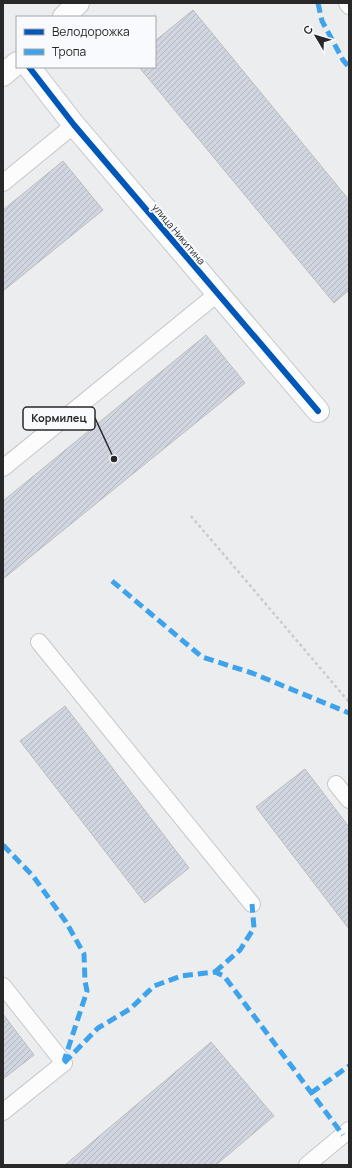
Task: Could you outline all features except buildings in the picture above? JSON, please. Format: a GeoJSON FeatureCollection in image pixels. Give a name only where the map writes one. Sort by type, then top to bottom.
{"type":"FeatureCollection","features":[{"type":"Feature","properties":{"kind":"street"},"geometry":{"type":"LineString","coordinates":[[65,16],[78,3]]}},
{"type":"Feature","properties":{"kind":"street"},"geometry":{"type":"LineString","coordinates":[[3,74],[16,64]]}},
{"type":"Feature","properties":{"kind":"street","name":"улица Никитина"},"geometry":{"type":"LineString","coordinates":[[30,68],[74,125],[318,411]]}},
{"type":"Feature","properties":{"kind":"lane"},"geometry":{"type":"LineString","coordinates":[[3,183],[74,125]]}},
{"type":"Feature","properties":{"kind":"lane"},"geometry":{"type":"LineString","coordinates":[[3,468],[217,294]]}},
{"type":"Feature","properties":{"kind":"lane"},"geometry":{"type":"LineString","coordinates":[[38,642],[252,904]]}},
{"type":"Feature","properties":{"kind":"lane"},"geometry":{"type":"LineString","coordinates":[[336,784],[349,800]]}},
{"type":"Feature","properties":{"kind":"lane"},"geometry":{"type":"LineString","coordinates":[[3,986],[64,1063],[3,1112]]}},
{"type":"Feature","properties":{"kind":"lane"},"geometry":{"type":"LineString","coordinates":[[307,1165],[349,1130]]}},
{"type":"Feature","properties":{"kind":"path"},"geometry":{"type":"LineString","coordinates":[[191,516],[349,702]]}},
{"type":"Feature","properties":{"kind":"marked path"},"geometry":{"type":"LineString","coordinates":[[318,3],[322,21],[343,60],[349,67]]}},
{"type":"Feature","properties":{"kind":"marked path"},"geometry":{"type":"LineString","coordinates":[[112,581],[202,657],[252,673],[349,713]]}},
{"type":"Feature","properties":{"kind":"marked path"},"geometry":{"type":"LineString","coordinates":[[3,845],[33,876],[66,922],[84,954],[87,991],[64,1061]]}},
{"type":"Feature","properties":{"kind":"marked path"},"geometry":{"type":"LineString","coordinates":[[215,972],[240,950],[254,928],[252,904]]}},
{"type":"Feature","properties":{"kind":"marked path"},"geometry":{"type":"LineString","coordinates":[[64,1063],[98,1028],[130,1009],[154,986],[181,976],[215,972],[224,976],[343,1135]]}},
{"type":"Feature","properties":{"kind":"marked path"},"geometry":{"type":"LineString","coordinates":[[311,1093],[349,1066]]}},
{"type":"Feature","properties":{"kind":"cycle path"},"geometry":{"type":"LineString","coordinates":[[30,68],[74,125],[318,411]]}},
{"type":"Feature","properties":{"kind":"place","name":"Кормилец"},"geometry":{"type":"Point","coordinates":[114,459]}}]}
